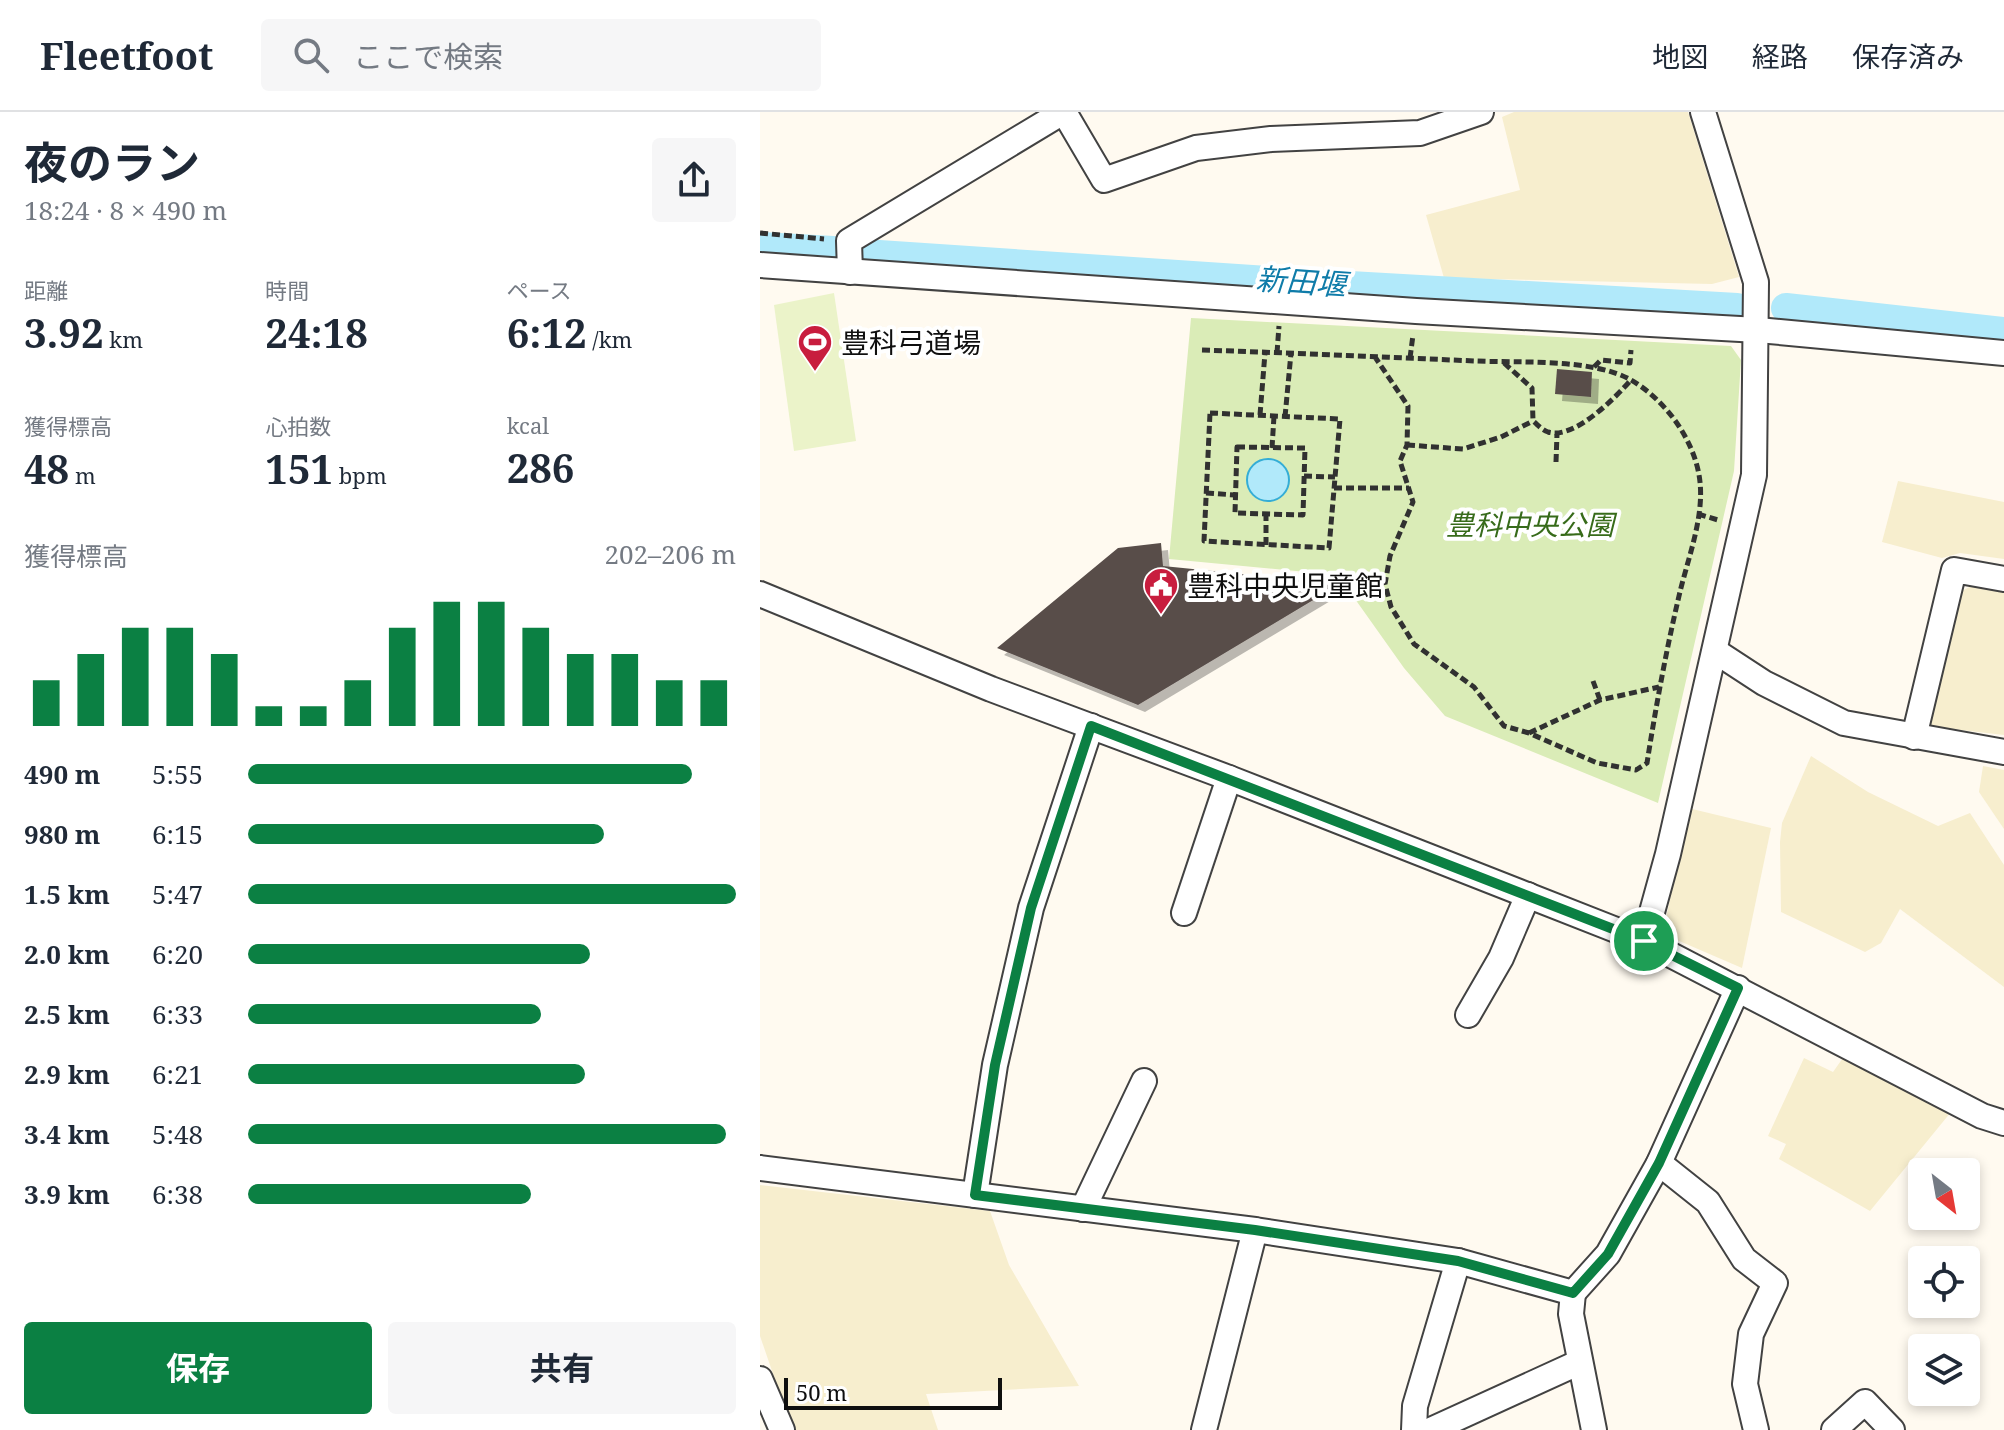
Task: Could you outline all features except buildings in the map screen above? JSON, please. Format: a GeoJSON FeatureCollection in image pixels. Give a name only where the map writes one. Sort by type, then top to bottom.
{"type":"FeatureCollection","features":[{"type":"Feature","properties":{"kind":"street"},"geometry":{"type":"LineString","coordinates":[[850,272],[849,241],[1064,112],[1104,180],[1196,148],[1271,139],[1420,133],[1481,112]]}},
{"type":"Feature","properties":{"kind":"street"},"geometry":{"type":"LineString","coordinates":[[1644,941],[1668,854],[1754,475],[1758,330],[1756,282],[1703,112]]}},
{"type":"Feature","properties":{"kind":"street"},"geometry":{"type":"LineString","coordinates":[[760,265],[1416,311],[1758,330],[2004,353]]}},
{"type":"Feature","properties":{"kind":"street"},"geometry":{"type":"LineString","coordinates":[[1914,737],[1954,570],[2004,579]]}},
{"type":"Feature","properties":{"kind":"street"},"geometry":{"type":"LineString","coordinates":[[760,594],[991,689],[1229,778],[1644,941],[1982,1116],[2004,1123]]}},
{"type":"Feature","properties":{"kind":"street"},"geometry":{"type":"LineString","coordinates":[[1715,651],[1764,683],[1844,723],[2004,752]]}},
{"type":"Feature","properties":{"kind":"street"},"geometry":{"type":"LineString","coordinates":[[975,1195],[995,1065],[1031,908],[1091,726]]}},
{"type":"Feature","properties":{"kind":"street"},"geometry":{"type":"LineString","coordinates":[[1184,913],[1229,778]]}},
{"type":"Feature","properties":{"kind":"street"},"geometry":{"type":"LineString","coordinates":[[1468,1015],[1501,958],[1528,895]]}},
{"type":"Feature","properties":{"kind":"street"},"geometry":{"type":"LineString","coordinates":[[1594,1430],[1571,1314],[1573,1293],[1608,1254],[1659,1163],[1738,988]]}},
{"type":"Feature","properties":{"kind":"street"},"geometry":{"type":"LineString","coordinates":[[1083,1209],[1144,1081]]}},
{"type":"Feature","properties":{"kind":"street"},"geometry":{"type":"LineString","coordinates":[[1659,1163],[1708,1202],[1744,1259],[1775,1283],[1751,1334],[1745,1384],[1756,1430]]}},
{"type":"Feature","properties":{"kind":"street"},"geometry":{"type":"LineString","coordinates":[[760,1168],[1255,1230],[1458,1261],[1573,1293]]}},
{"type":"Feature","properties":{"kind":"street"},"geometry":{"type":"LineString","coordinates":[[1204,1430],[1255,1230]]}},
{"type":"Feature","properties":{"kind":"street"},"geometry":{"type":"LineString","coordinates":[[1414,1430],[1415,1406],[1458,1261]]}},
{"type":"Feature","properties":{"kind":"street"},"geometry":{"type":"LineString","coordinates":[[1431,1430],[1580,1362]]}},
{"type":"Feature","properties":{"kind":"street"},"geometry":{"type":"LineString","coordinates":[[760,1379],[765,1406],[782,1430]]}},
{"type":"Feature","properties":{"kind":"street"},"geometry":{"type":"LineString","coordinates":[[1834,1430],[1865,1402],[1892,1430]]}},
{"type":"Feature","properties":{"kind":"path"},"geometry":{"type":"LineString","coordinates":[[760,233],[849,241]]}},
{"type":"Feature","properties":{"kind":"path"},"geometry":{"type":"LineString","coordinates":[[1202,350],[1503,362],[1594,367],[1631,380],[1663,406],[1690,445],[1700,483],[1698,514],[1659,687],[1647,763],[1636,770],[1597,763],[1529,733],[1504,726],[1474,687],[1414,644],[1391,607],[1385,584],[1390,556],[1413,502],[1400,461],[1407,445],[1408,406],[1375,357]]}},
{"type":"Feature","properties":{"kind":"path"},"geometry":{"type":"LineString","coordinates":[[1260,415],[1265,352]]}},
{"type":"Feature","properties":{"kind":"path"},"geometry":{"type":"LineString","coordinates":[[1285,417],[1291,353]]}},
{"type":"Feature","properties":{"kind":"path"},"geometry":{"type":"LineString","coordinates":[[1503,362],[1532,388],[1533,421],[1544,431],[1557,434],[1587,420],[1610,403],[1631,380]]}},
{"type":"Feature","properties":{"kind":"path"},"geometry":{"type":"LineString","coordinates":[[1210,413],[1260,415],[1340,419],[1329,548],[1204,541],[1210,413]]}},
{"type":"Feature","properties":{"kind":"path"},"geometry":{"type":"LineString","coordinates":[[1272,448],[1274,416]]}},
{"type":"Feature","properties":{"kind":"path"},"geometry":{"type":"LineString","coordinates":[[1407,445],[1463,449],[1501,437],[1533,421]]}},
{"type":"Feature","properties":{"kind":"path"},"geometry":{"type":"LineString","coordinates":[[1556,462],[1557,434]]}},
{"type":"Feature","properties":{"kind":"path"},"geometry":{"type":"LineString","coordinates":[[1237,447],[1272,448],[1305,448],[1303,515],[1235,513],[1237,447]]}},
{"type":"Feature","properties":{"kind":"path"},"geometry":{"type":"LineString","coordinates":[[1304,476],[1335,477]]}},
{"type":"Feature","properties":{"kind":"path"},"geometry":{"type":"LineString","coordinates":[[1334,488],[1409,488]]}},
{"type":"Feature","properties":{"kind":"path"},"geometry":{"type":"LineString","coordinates":[[1206,493],[1235,495]]}},
{"type":"Feature","properties":{"kind":"path"},"geometry":{"type":"LineString","coordinates":[[1266,514],[1266,545]]}},
{"type":"Feature","properties":{"kind":"path"},"geometry":{"type":"LineString","coordinates":[[1593,681],[1600,700]]}},
{"type":"Feature","properties":{"kind":"path"},"geometry":{"type":"LineString","coordinates":[[1529,733],[1600,700],[1659,687]]}},
{"type":"Feature","properties":{"kind":"shaded area"},"geometry":{"type":"Polygon","coordinates":[[[1514,112],[1688,112],[1739,277],[1712,284],[1444,278],[1426,215],[1520,190],[1502,117],[1514,112]]]}},
{"type":"Feature","properties":{"kind":"shaded area"},"geometry":{"type":"Polygon","coordinates":[[[1898,481],[2004,502],[2004,559],[1960,553],[1942,558],[1882,542],[1898,481]]]}},
{"type":"Feature","properties":{"kind":"shaded area"},"geometry":{"type":"Polygon","coordinates":[[[1975,584],[2004,591],[2004,735],[1927,726],[1962,591],[1975,584]]]}},
{"type":"Feature","properties":{"kind":"shaded area"},"geometry":{"type":"Polygon","coordinates":[[[1811,756],[1868,792],[1938,826],[1970,813],[2004,865],[2004,987],[1900,909],[1881,943],[1865,952],[1781,912],[1782,823],[1811,756]]]}},
{"type":"Feature","properties":{"kind":"shaded area"},"geometry":{"type":"Polygon","coordinates":[[[1983,766],[2004,770],[2004,829],[1979,792],[1983,766]]]}},
{"type":"Feature","properties":{"kind":"shaded area"},"geometry":{"type":"Polygon","coordinates":[[[1688,808],[1771,828],[1742,968],[1670,937],[1666,919],[1688,808]]]}},
{"type":"Feature","properties":{"kind":"shaded area"},"geometry":{"type":"Polygon","coordinates":[[[1845,1055],[1951,1112],[1913,1158],[1908,1158],[1908,1165],[1870,1211],[1779,1159],[1786,1144],[1768,1136],[1804,1058],[1833,1072],[1845,1055]]]}},
{"type":"Feature","properties":{"kind":"shaded area"},"geometry":{"type":"Polygon","coordinates":[[[760,1185],[990,1211],[1009,1265],[1079,1386],[926,1394],[938,1430],[795,1430],[760,1336],[760,1185]]]}},
{"type":"Feature","properties":{"kind":"green space","name":"豊科弓道場"},"geometry":{"type":"Polygon","coordinates":[[[834,293],[856,441],[794,451],[774,305],[834,293]]]}},
{"type":"Feature","properties":{"kind":"green space","name":"豊科中央公園"},"geometry":{"type":"Polygon","coordinates":[[[1191,318],[1731,346],[1741,360],[1734,471],[1658,803],[1445,716],[1404,668],[1338,575],[1169,559],[1191,318]]]}},
{"type":"Feature","properties":{"kind":"water"},"geometry":{"type":"Polygon","coordinates":[[[1268,459],[1283,465],[1289,480],[1283,495],[1268,501],[1253,495],[1247,480],[1253,465],[1268,459]]]}},
{"type":"Feature","properties":{"kind":"waterway","name":"新田堰"},"geometry":{"type":"LineString","coordinates":[[760,247],[833,251]]}},
{"type":"Feature","properties":{"kind":"waterway","name":"新田堰"},"geometry":{"type":"LineString","coordinates":[[864,254],[1737,308]]}},
{"type":"Feature","properties":{"kind":"waterway","name":"新田堰"},"geometry":{"type":"LineString","coordinates":[[1786,308],[2004,332]]}},
{"type":"Feature","properties":{"kind":"place","name":"豊科弓道場"},"geometry":{"type":"Point","coordinates":[815,373]}},
{"type":"Feature","properties":{"kind":"place","name":"豊科中央児童館"},"geometry":{"type":"Point","coordinates":[1161,616]}},
{"type":"Feature","properties":{"kind":"route"},"geometry":{"type":"LineString","coordinates":[[1091,726],[1644,941],[1738,988],[1659,1163],[1608,1254],[1573,1293],[1458,1261],[1255,1230],[975,1195],[995,1065],[1031,908],[1091,726]]}}]}
